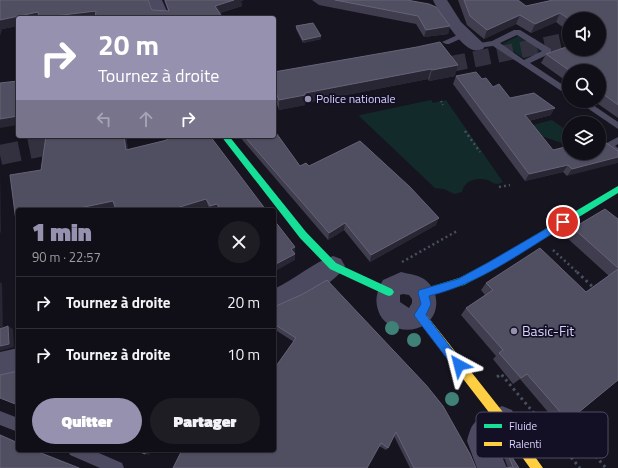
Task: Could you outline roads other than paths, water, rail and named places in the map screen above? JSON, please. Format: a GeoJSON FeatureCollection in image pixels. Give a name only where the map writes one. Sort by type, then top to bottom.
{"type":"FeatureCollection","features":[{"type":"Feature","properties":{"kind":"street"},"geometry":{"type":"LineString","coordinates":[[155,0],[162,16]]}},
{"type":"Feature","properties":{"kind":"street"},"geometry":{"type":"LineString","coordinates":[[438,5],[464,35],[478,46]]}},
{"type":"Feature","properties":{"kind":"street"},"geometry":{"type":"LineString","coordinates":[[227,138],[303,235],[333,266],[389,292],[396,285],[402,283],[414,286],[421,304],[496,412]]}},
{"type":"Feature","properties":{"kind":"street"},"geometry":{"type":"LineString","coordinates":[[421,304],[447,287],[461,282],[493,265],[618,189]]}},
{"type":"Feature","properties":{"kind":"street"},"geometry":{"type":"LineString","coordinates":[[276,299],[299,289],[333,266]]}},
{"type":"Feature","properties":{"kind":"street"},"geometry":{"type":"LineString","coordinates":[[0,365],[16,361]]}},
{"type":"Feature","properties":{"kind":"street"},"geometry":{"type":"LineString","coordinates":[[488,458],[492,468]]}},
{"type":"Feature","properties":{"kind":"street"},"geometry":{"type":"LineString","coordinates":[[530,458],[537,468]]}},
{"type":"Feature","properties":{"kind":"lane"},"geometry":{"type":"LineString","coordinates":[[478,46],[494,43],[517,32],[548,51],[524,63]]}},
{"type":"Feature","properties":{"kind":"lane"},"geometry":{"type":"LineString","coordinates":[[446,42],[464,35]]}},
{"type":"Feature","properties":{"kind":"lane"},"geometry":{"type":"LineString","coordinates":[[494,43],[562,88]]}},
{"type":"Feature","properties":{"kind":"lane"},"geometry":{"type":"LineString","coordinates":[[591,108],[618,126]]}},
{"type":"Feature","properties":{"kind":"lane"},"geometry":{"type":"LineString","coordinates":[[618,140],[608,146],[618,153]]}},
{"type":"Feature","properties":{"kind":"lane"},"geometry":{"type":"LineString","coordinates":[[0,418],[16,424]]}},
{"type":"Feature","properties":{"kind":"lane"},"geometry":{"type":"LineString","coordinates":[[80,452],[117,468]]}},
{"type":"Feature","properties":{"kind":"tunnel"},"geometry":{"type":"LineString","coordinates":[[427,69],[562,41]]}},
{"type":"Feature","properties":{"kind":"tunnel"},"geometry":{"type":"LineString","coordinates":[[0,155],[83,138]]}},
{"type":"Feature","properties":{"kind":"place","name":"Police nationale"},"geometry":{"type":"Point","coordinates":[308,99]}},
{"type":"Feature","properties":{"kind":"place","name":"Basic-Fit"},"geometry":{"type":"Point","coordinates":[514,331]}}]}
